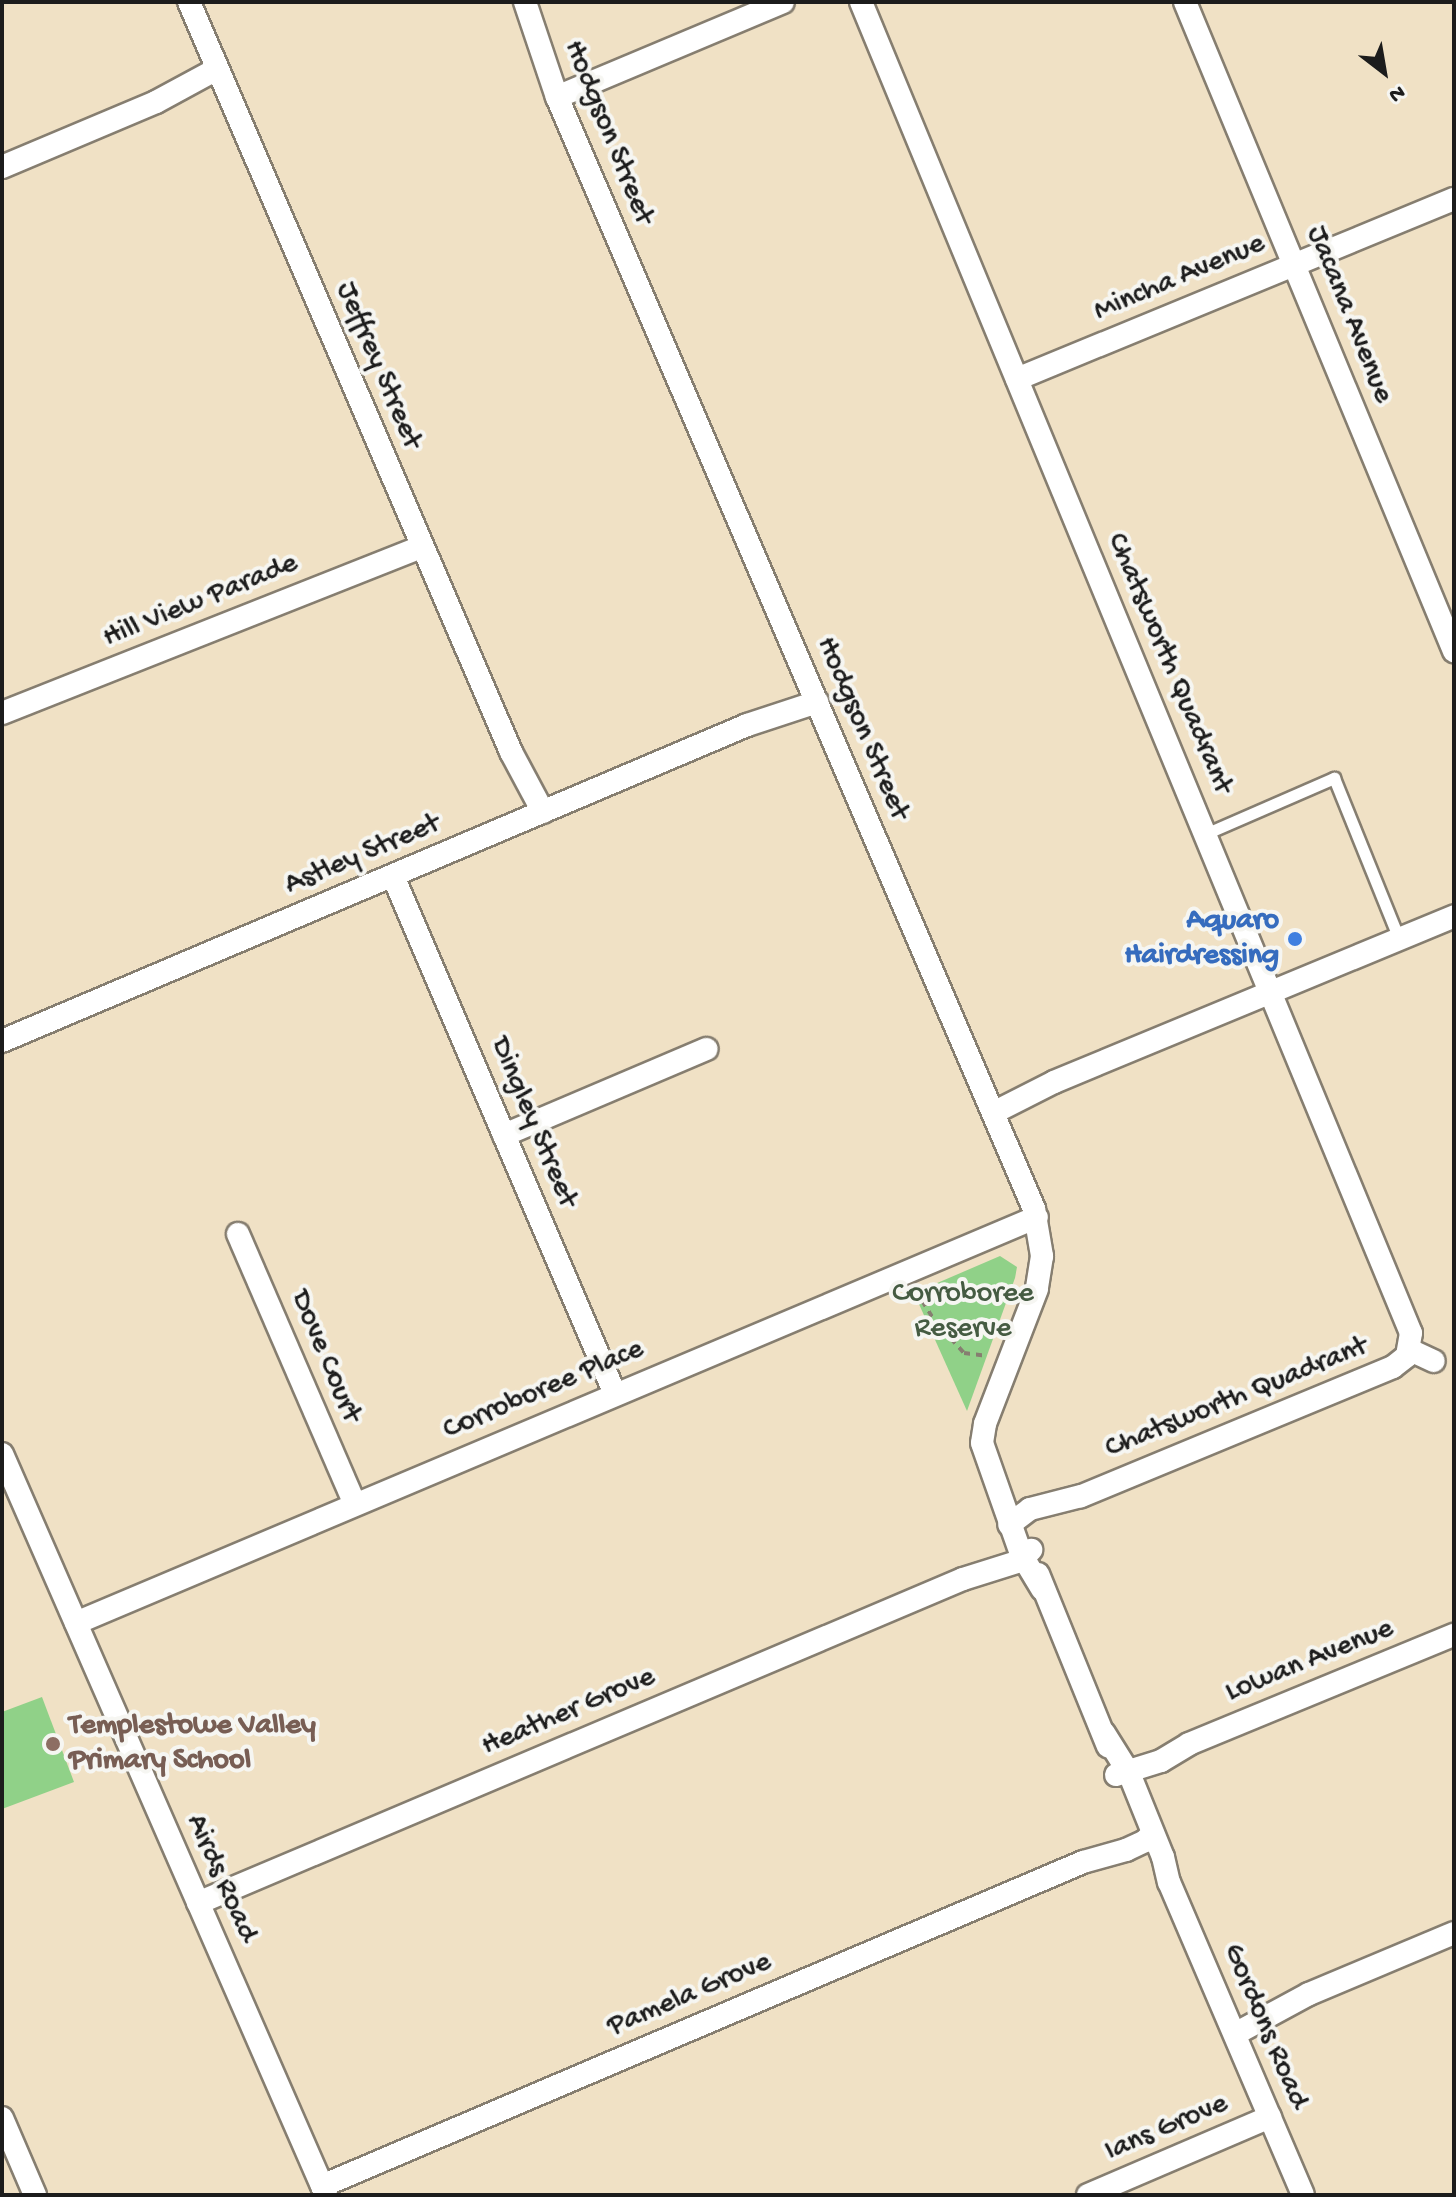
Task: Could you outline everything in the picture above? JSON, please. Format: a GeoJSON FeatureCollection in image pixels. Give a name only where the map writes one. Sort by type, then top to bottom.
{"type":"FeatureCollection","features":[{"type":"Feature","properties":{"kind":"street","name":"Jeffrey Street"},"geometry":{"type":"LineString","coordinates":[[189,2],[511,752],[518,786],[537,815]]}},
{"type":"Feature","properties":{"kind":"street","name":"Hodgson Street"},"geometry":{"type":"LineString","coordinates":[[525,2],[557,97],[1037,1217],[1042,1256],[1037,1289],[983,1434],[984,1452],[1016,1523],[1024,1553]]}},
{"type":"Feature","properties":{"kind":"street"},"geometry":{"type":"LineString","coordinates":[[557,97],[783,2]]}},
{"type":"Feature","properties":{"kind":"street","name":"Chatsworth Quadrant"},"geometry":{"type":"LineString","coordinates":[[861,2],[1408,1322],[1410,1350],[1393,1367],[1081,1496],[1030,1509],[1016,1523]]}},
{"type":"Feature","properties":{"kind":"street","name":"Jacana Avenue"},"geometry":{"type":"LineString","coordinates":[[1185,2],[1454,651]]}},
{"type":"Feature","properties":{"kind":"street"},"geometry":{"type":"LineString","coordinates":[[2,167],[220,76]]}},
{"type":"Feature","properties":{"kind":"street","name":"Mincha Avenue"},"geometry":{"type":"LineString","coordinates":[[1017,379],[1454,199]]}},
{"type":"Feature","properties":{"kind":"street","name":"Hill View Parade"},"geometry":{"type":"LineString","coordinates":[[2,713],[422,547]]}},
{"type":"Feature","properties":{"kind":"street","name":"Astley Street"},"geometry":{"type":"LineString","coordinates":[[2,1041],[814,697]]}},
{"type":"Feature","properties":{"kind":"street","name":"Dingley Street"},"geometry":{"type":"LineString","coordinates":[[393,876],[615,1394]]}},
{"type":"Feature","properties":{"kind":"street"},"geometry":{"type":"LineString","coordinates":[[991,1107],[1020,1089],[1054,1082],[1454,916]]}},
{"type":"Feature","properties":{"kind":"street"},"geometry":{"type":"LineString","coordinates":[[504,1135],[707,1049]]}},
{"type":"Feature","properties":{"kind":"street","name":"Corroboree Place"},"geometry":{"type":"LineString","coordinates":[[76,1623],[1037,1217]]}},
{"type":"Feature","properties":{"kind":"street","name":"Dove Court"},"geometry":{"type":"LineString","coordinates":[[238,1234],[355,1504]]}},
{"type":"Feature","properties":{"kind":"street","name":"Chatsworth Quadrant"},"geometry":{"type":"LineString","coordinates":[[1410,1350],[1434,1361]]}},
{"type":"Feature","properties":{"kind":"street","name":"Airds Road"},"geometry":{"type":"LineString","coordinates":[[2,1456],[324,2190]]}},
{"type":"Feature","properties":{"kind":"street","name":"Heather Grove"},"geometry":{"type":"LineString","coordinates":[[198,1903],[963,1579],[1006,1567],[1024,1553]]}},
{"type":"Feature","properties":{"kind":"street","name":"Gordons Road"},"geometry":{"type":"LineString","coordinates":[[1024,1553],[1123,1772],[1147,1836],[1303,2195]]}},
{"type":"Feature","properties":{"kind":"street","name":"Lowan Avenue"},"geometry":{"type":"LineString","coordinates":[[1123,1772],[1161,1761],[1189,1744],[1454,1635]]}},
{"type":"Feature","properties":{"kind":"street","name":"Pamela Grove"},"geometry":{"type":"LineString","coordinates":[[324,2190],[1147,1836]]}},
{"type":"Feature","properties":{"kind":"street"},"geometry":{"type":"LineString","coordinates":[[1232,2026],[1454,1933]]}},
{"type":"Feature","properties":{"kind":"street","name":"Ians Grove"},"geometry":{"type":"LineString","coordinates":[[1088,2195],[1270,2117]]}},
{"type":"Feature","properties":{"kind":"street"},"geometry":{"type":"LineString","coordinates":[[2,2118],[35,2195]]}},
{"type":"Feature","properties":{"kind":"lane"},"geometry":{"type":"LineString","coordinates":[[1205,834],[1334,778],[1399,939]]}},
{"type":"Feature","properties":{"kind":"path"},"geometry":{"type":"LineString","coordinates":[[915,1289],[935,1321],[964,1353],[991,1356]]}},
{"type":"Feature","properties":{"kind":"green space","name":"Corroboree Reserve"},"geometry":{"type":"Polygon","coordinates":[[[1000,1256],[1017,1267],[1015,1278],[967,1411],[914,1293],[1000,1256]]]}},
{"type":"Feature","properties":{"kind":"green space"},"geometry":{"type":"Polygon","coordinates":[[[42,1697],[74,1782],[2,1809],[2,1712],[42,1697]]]}},
{"type":"Feature","properties":{"kind":"place","name":"Aquaro Hairdressing"},"geometry":{"type":"Point","coordinates":[1295,939]}},
{"type":"Feature","properties":{"kind":"place","name":"Templestowe Valley Primary School"},"geometry":{"type":"Point","coordinates":[53,1744]}}]}
